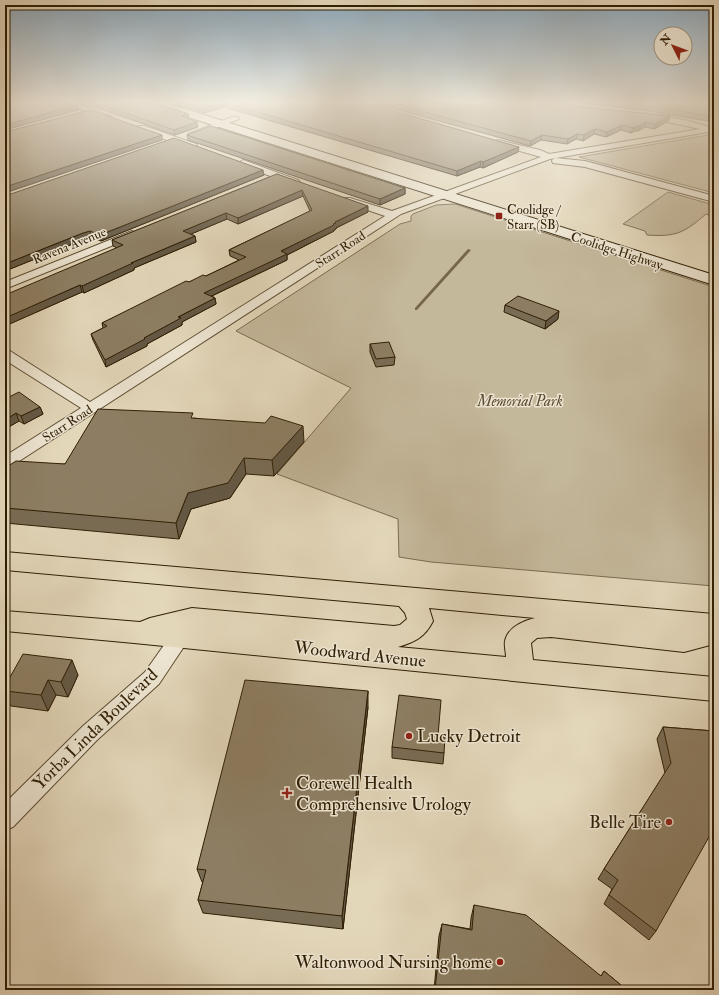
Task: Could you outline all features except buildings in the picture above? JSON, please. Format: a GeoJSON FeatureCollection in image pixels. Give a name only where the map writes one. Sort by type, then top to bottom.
{"type":"FeatureCollection","features":[{"type":"Feature","properties":{"kind":"main road","name":"Coolidge Highway"},"geometry":{"type":"LineString","coordinates":[[301,149],[714,280]]}},
{"type":"Feature","properties":{"kind":"main road","name":"Coolidge Highway"},"geometry":{"type":"LineString","coordinates":[[335,149],[714,266]]}},
{"type":"Feature","properties":{"kind":"main road"},"geometry":{"type":"LineString","coordinates":[[391,178],[404,174],[405,172],[403,170]]}},
{"type":"Feature","properties":{"kind":"main road"},"geometry":{"type":"LineString","coordinates":[[662,264],[667,258],[671,258],[714,270]]}},
{"type":"Feature","properties":{"kind":"main road"},"geometry":{"type":"LineString","coordinates":[[5,561],[714,624]]}},
{"type":"Feature","properties":{"kind":"main road"},"geometry":{"type":"LineString","coordinates":[[134,632],[192,618],[394,637],[406,635],[415,629],[420,621],[417,610],[406,596]]}},
{"type":"Feature","properties":{"kind":"main road","name":"Woodward Avenue"},"geometry":{"type":"LineString","coordinates":[[5,621],[181,636],[714,689]]}},
{"type":"Feature","properties":{"kind":"main road"},"geometry":{"type":"LineString","coordinates":[[520,670],[518,641],[523,634],[531,629],[551,628],[684,641],[714,633]]}},
{"type":"Feature","properties":{"kind":"street"},"geometry":{"type":"LineString","coordinates":[[527,149],[537,152],[544,158],[581,164],[714,199]]}},
{"type":"Feature","properties":{"kind":"street","name":"Starr Road"},"geometry":{"type":"LineString","coordinates":[[5,463],[393,215],[544,158],[594,149]]}},
{"type":"Feature","properties":{"kind":"street"},"geometry":{"type":"LineString","coordinates":[[234,160],[306,186]]}},
{"type":"Feature","properties":{"kind":"street"},"geometry":{"type":"LineString","coordinates":[[262,181],[276,175]]}},
{"type":"Feature","properties":{"kind":"street"},"geometry":{"type":"LineString","coordinates":[[337,196],[393,215]]}},
{"type":"Feature","properties":{"kind":"street","name":"Ravena Avenue"},"geometry":{"type":"LineString","coordinates":[[5,286],[145,229]]}},
{"type":"Feature","properties":{"kind":"street"},"geometry":{"type":"LineString","coordinates":[[5,354],[90,408]]}},
{"type":"Feature","properties":{"kind":"street","name":"Yorba Linda Boulevard"},"geometry":{"type":"LineString","coordinates":[[5,819],[80,744],[152,678],[181,636]]}},
{"type":"Feature","properties":{"kind":"green space"},"geometry":{"type":"Polygon","coordinates":[[[623,149],[714,149],[714,193],[579,157],[623,149]]]}},
{"type":"Feature","properties":{"kind":"green space"},"geometry":{"type":"Polygon","coordinates":[[[668,192],[714,205],[714,217],[706,214],[685,230],[665,235],[647,235],[645,231],[623,224],[668,192]]]}},
{"type":"Feature","properties":{"kind":"green space","name":"Memorial Park"},"geometry":{"type":"Polygon","coordinates":[[[455,204],[714,287],[714,586],[431,562],[399,557],[398,519],[277,474],[351,388],[236,331],[400,224],[411,221],[411,216],[413,214],[436,205],[455,204]]]}},
{"type":"Feature","properties":{"kind":"waterway"},"geometry":{"type":"LineString","coordinates":[[416,309],[469,250]]}},
{"type":"Feature","properties":{"kind":"place","name":"Coolidge / Starr (SB)"},"geometry":{"type":"Point","coordinates":[499,216]}},
{"type":"Feature","properties":{"kind":"place","name":"Lucky Detroit"},"geometry":{"type":"Point","coordinates":[409,736]}},
{"type":"Feature","properties":{"kind":"place","name":"Corewell Health Comprehensive Urology"},"geometry":{"type":"Point","coordinates":[287,793]}},
{"type":"Feature","properties":{"kind":"place","name":"Belle Tire"},"geometry":{"type":"Point","coordinates":[669,822]}},
{"type":"Feature","properties":{"kind":"place","name":"Waltonwood Nursing home"},"geometry":{"type":"Point","coordinates":[500,962]}}]}
